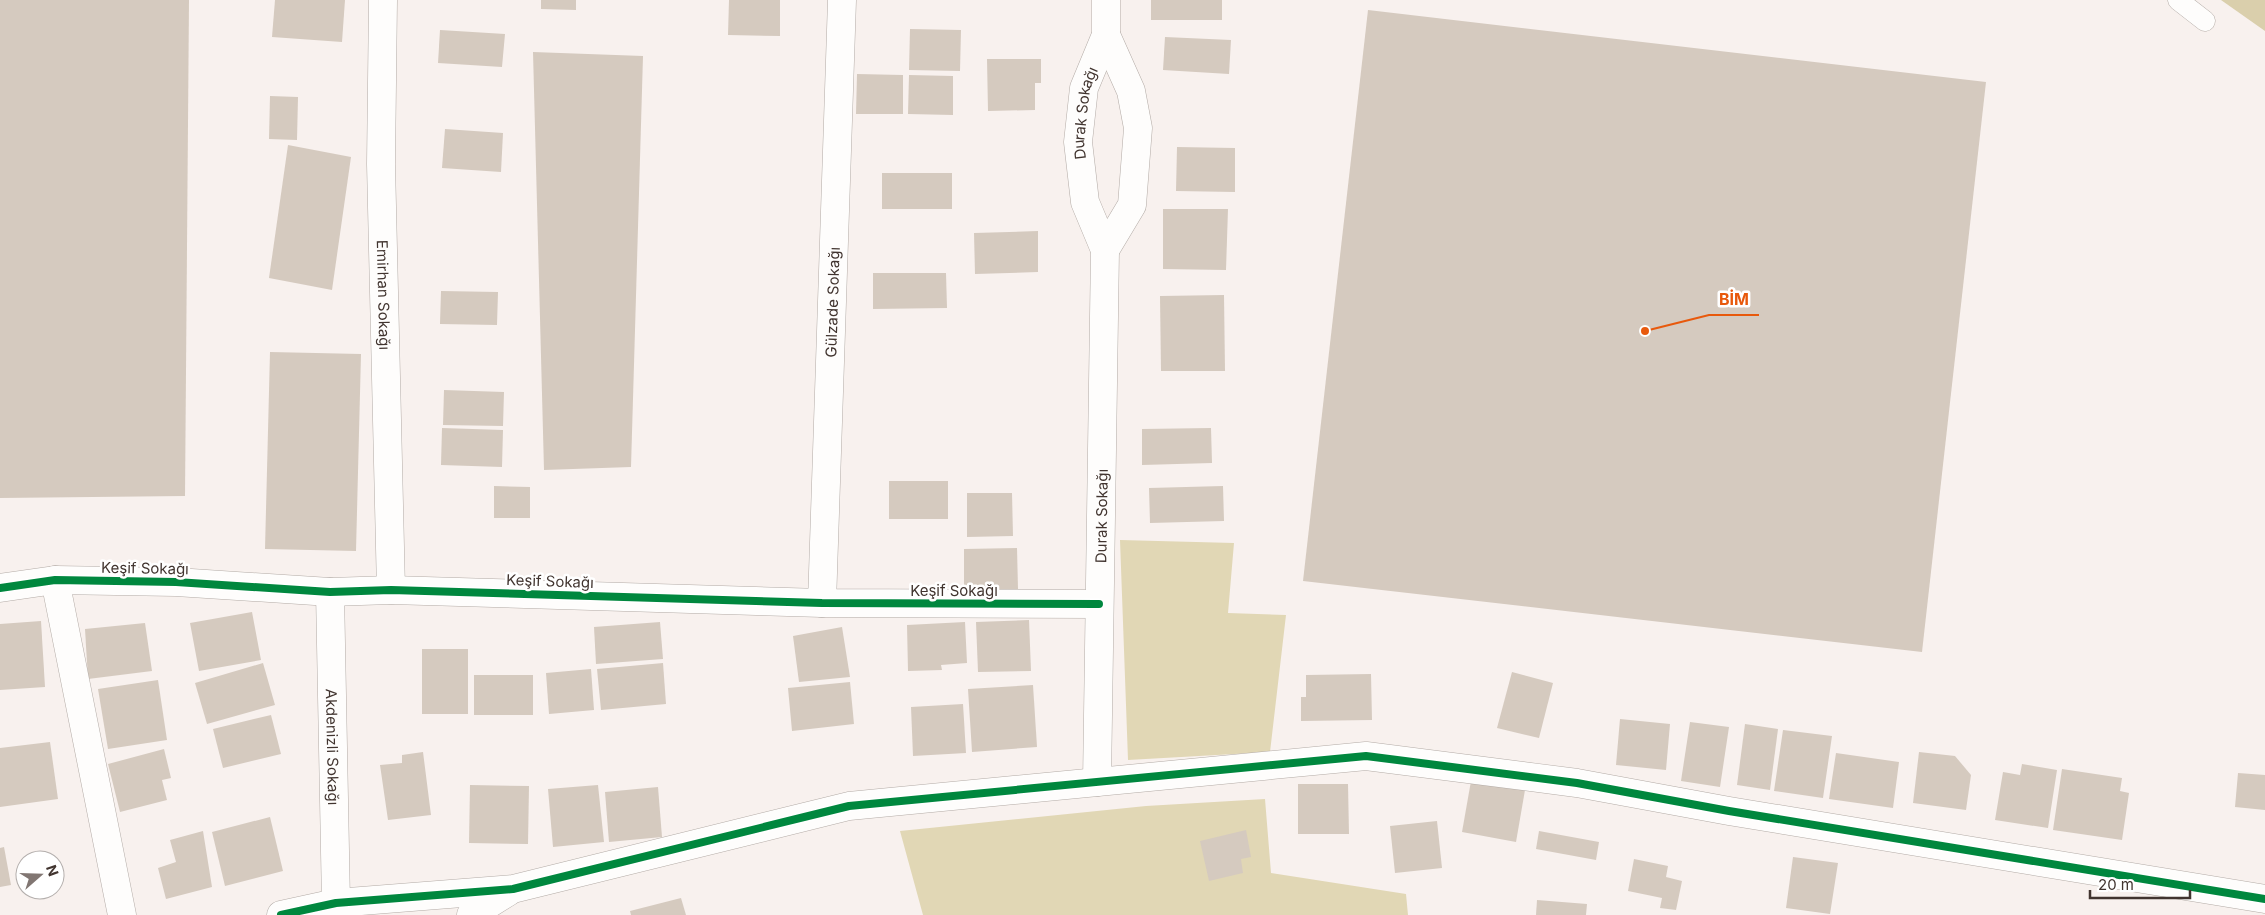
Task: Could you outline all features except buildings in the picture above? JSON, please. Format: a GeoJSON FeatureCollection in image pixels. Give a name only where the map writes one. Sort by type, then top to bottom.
{"type":"FeatureCollection","features":[{"type":"Feature","properties":{"kind":"street","name":"Emirhan Sokağı"},"geometry":{"type":"LineString","coordinates":[[383,0],[381,164],[391,590]]}},
{"type":"Feature","properties":{"kind":"street","name":"Gülzade Sokağı"},"geometry":{"type":"LineString","coordinates":[[822,603],[842,0]]}},
{"type":"Feature","properties":{"kind":"street","name":"Durak Sokağı"},"geometry":{"type":"LineString","coordinates":[[1097,782],[1104,250],[1085,202],[1078,142],[1084,88],[1106,35],[1106,0]]}},
{"type":"Feature","properties":{"kind":"street","name":"Durak Sokağı"},"geometry":{"type":"LineString","coordinates":[[1104,250],[1132,205],[1138,128],[1131,92],[1106,35]]}},
{"type":"Feature","properties":{"kind":"street","name":"Keşif Sokağı"},"geometry":{"type":"LineString","coordinates":[[0,588],[55,580],[176,582],[330,592],[391,590],[822,603],[1099,604]]}},
{"type":"Feature","properties":{"kind":"street"},"geometry":{"type":"LineString","coordinates":[[55,580],[122,915]]}},
{"type":"Feature","properties":{"kind":"street","name":"Akdenizli Sokağı"},"geometry":{"type":"LineString","coordinates":[[330,592],[336,902]]}},
{"type":"Feature","properties":{"kind":"street"},"geometry":{"type":"LineString","coordinates":[[281,915],[336,902],[513,889],[849,806],[1366,756],[1577,783],[1729,811],[2265,898]]}},
{"type":"Feature","properties":{"kind":"street"},"geometry":{"type":"LineString","coordinates":[[471,915],[513,889]]}},
{"type":"Feature","properties":{"kind":"lane"},"geometry":{"type":"LineString","coordinates":[[2178,0],[2205,21]]}},
{"type":"Feature","properties":{"kind":"shaded area"},"geometry":{"type":"Polygon","coordinates":[[[2221,0],[2265,0],[2265,31],[2221,0]]]}},
{"type":"Feature","properties":{"kind":"shaded area"},"geometry":{"type":"Polygon","coordinates":[[[1120,540],[1234,543],[1228,613],[1286,615],[1270,752],[1128,760],[1120,540]]]}},
{"type":"Feature","properties":{"kind":"shaded area"},"geometry":{"type":"Polygon","coordinates":[[[1265,799],[1271,873],[1406,894],[1408,915],[923,915],[900,831],[1146,806],[1265,799]]]}},
{"type":"Feature","properties":{"kind":"cycle path"},"geometry":{"type":"LineString","coordinates":[[0,588],[55,580],[176,582],[330,592],[391,590],[822,603],[1099,604]]}},
{"type":"Feature","properties":{"kind":"cycle path"},"geometry":{"type":"LineString","coordinates":[[281,915],[336,903],[513,889],[849,806],[1366,756],[1577,783],[1729,811],[2265,899]]}},
{"type":"Feature","properties":{"kind":"place","name":"BİM"},"geometry":{"type":"Point","coordinates":[1645,331]}}]}
